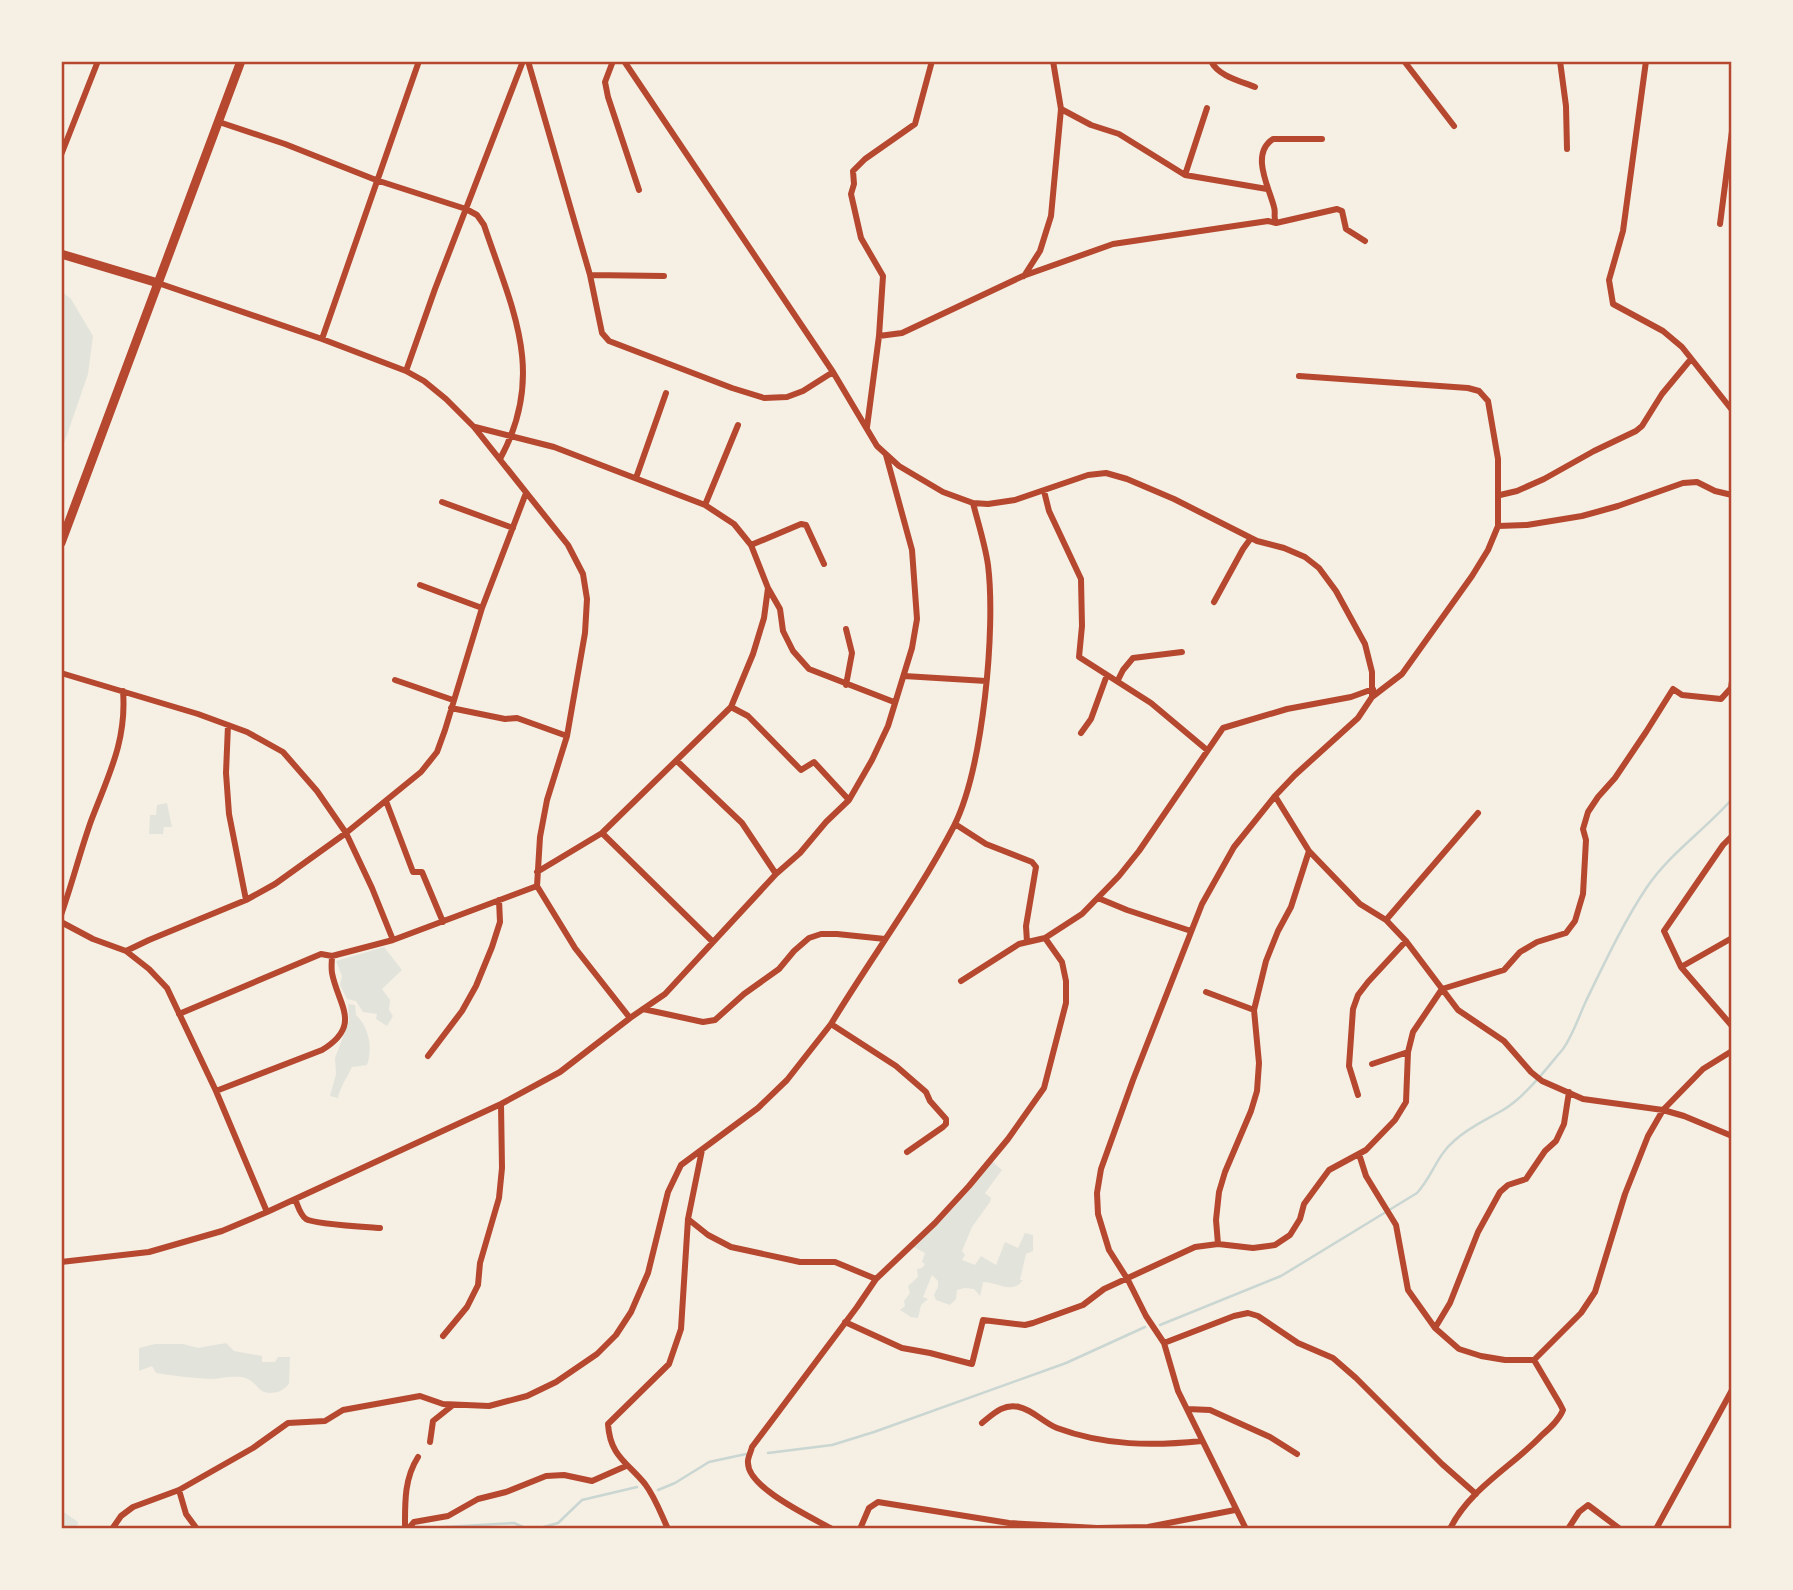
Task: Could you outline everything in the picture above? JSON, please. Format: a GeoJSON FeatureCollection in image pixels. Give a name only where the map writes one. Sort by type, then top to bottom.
{"type":"FeatureCollection","features":[{"type":"Feature","properties":{"kind":"main road"},"geometry":{"type":"LineString","coordinates":[[61,543],[241,61]]}},
{"type":"Feature","properties":{"kind":"main road"},"geometry":{"type":"LineString","coordinates":[[61,254],[158,283]]}},
{"type":"Feature","properties":{"kind":"street"},"geometry":{"type":"LineString","coordinates":[[61,155],[98,61]]}},
{"type":"Feature","properties":{"kind":"street"},"geometry":{"type":"LineString","coordinates":[[322,339],[419,61]]}},
{"type":"Feature","properties":{"kind":"street"},"geometry":{"type":"LineString","coordinates":[[407,372],[466,209],[525,61]]}},
{"type":"Feature","properties":{"kind":"street"},"geometry":{"type":"LineString","coordinates":[[525,61],[590,275],[602,333],[609,341],[764,398],[787,397],[803,391],[833,372]]}},
{"type":"Feature","properties":{"kind":"street"},"geometry":{"type":"LineString","coordinates":[[613,61],[606,82],[608,97],[639,190]]}},
{"type":"Feature","properties":{"kind":"street"},"geometry":{"type":"LineString","coordinates":[[624,61],[833,372],[866,429],[886,455],[917,478],[943,492],[973,503],[1015,500],[1088,475],[1106,473],[1174,499],[1251,538],[1305,557],[1319,568],[1336,591],[1365,644],[1373,672],[1373,697]]}},
{"type":"Feature","properties":{"kind":"street"},"geometry":{"type":"LineString","coordinates":[[866,429],[879,336],[883,276],[861,238],[851,194],[854,184],[853,171],[865,159],[915,124],[932,61]]}},
{"type":"Feature","properties":{"kind":"street"},"geometry":{"type":"LineString","coordinates":[[1023,276],[1040,251],[1051,216],[1061,109],[1053,61]]}},
{"type":"Feature","properties":{"kind":"street"},"geometry":{"type":"LineString","coordinates":[[1211,61],[1221,73],[1255,87]]}},
{"type":"Feature","properties":{"kind":"street"},"geometry":{"type":"LineString","coordinates":[[1404,61],[1454,126]]}},
{"type":"Feature","properties":{"kind":"street"},"geometry":{"type":"LineString","coordinates":[[1560,61],[1566,106],[1567,149]]}},
{"type":"Feature","properties":{"kind":"street"},"geometry":{"type":"LineString","coordinates":[[1646,61],[1623,231],[1609,280],[1613,304],[1664,331],[1682,347],[1732,410]]}},
{"type":"Feature","properties":{"kind":"street"},"geometry":{"type":"LineString","coordinates":[[1185,175],[1207,108]]}},
{"type":"Feature","properties":{"kind":"street"},"geometry":{"type":"LineString","coordinates":[[1061,109],[1091,125],[1119,134],[1185,175],[1267,189]]}},
{"type":"Feature","properties":{"kind":"street"},"geometry":{"type":"LineString","coordinates":[[219,122],[477,215],[484,225],[521,337],[523,391],[512,436],[500,459]]}},
{"type":"Feature","properties":{"kind":"street"},"geometry":{"type":"LineString","coordinates":[[1720,224],[1732,131]]}},
{"type":"Feature","properties":{"kind":"street"},"geometry":{"type":"LineString","coordinates":[[1276,223],[1273,218],[1275,210],[1262,170],[1267,143],[1273,139],[1322,139]]}},
{"type":"Feature","properties":{"kind":"street"},"geometry":{"type":"LineString","coordinates":[[879,336],[902,333],[1023,276],[1113,244],[1276,223],[1337,209],[1342,211],[1346,229],[1365,241]]}},
{"type":"Feature","properties":{"kind":"street"},"geometry":{"type":"LineString","coordinates":[[590,275],[664,276]]}},
{"type":"Feature","properties":{"kind":"street"},"geometry":{"type":"LineString","coordinates":[[158,283],[322,339],[424,381],[474,427],[568,545],[583,574],[587,599],[580,671],[567,736],[547,800],[537,886],[575,948],[630,1018]]}},
{"type":"Feature","properties":{"kind":"street"},"geometry":{"type":"LineString","coordinates":[[1500,495],[1544,479],[1636,431],[1691,359]]}},
{"type":"Feature","properties":{"kind":"street"},"geometry":{"type":"LineString","coordinates":[[1246,1529],[1178,1391],[1164,1343],[1109,1250],[1098,1214],[1097,1192],[1101,1169],[1202,904],[1234,847],[1295,775],[1359,718],[1373,697],[1402,674],[1488,550],[1498,526],[1500,495],[1498,459],[1488,401],[1479,391],[1299,376]]}},
{"type":"Feature","properties":{"kind":"street"},"geometry":{"type":"LineString","coordinates":[[636,478],[666,393]]}},
{"type":"Feature","properties":{"kind":"street"},"geometry":{"type":"LineString","coordinates":[[705,505],[738,425]]}},
{"type":"Feature","properties":{"kind":"street"},"geometry":{"type":"LineString","coordinates":[[474,427],[554,447],[705,505],[734,524],[751,545],[780,610],[783,631],[793,651],[809,669],[894,702]]}},
{"type":"Feature","properties":{"kind":"street"},"geometry":{"type":"LineString","coordinates":[[61,1262],[149,1252],[222,1231],[267,1212],[501,1104],[561,1072],[665,994],[849,800],[888,726],[912,648],[917,619],[917,593],[912,550],[886,455]]}},
{"type":"Feature","properties":{"kind":"street"},"geometry":{"type":"LineString","coordinates":[[1498,526],[1527,525],[1582,516],[1683,483],[1697,482],[1714,491],[1732,495]]}},
{"type":"Feature","properties":{"kind":"street"},"geometry":{"type":"LineString","coordinates":[[1044,491],[1049,511],[1081,579],[1083,626],[1079,657],[1151,703],[1207,750]]}},
{"type":"Feature","properties":{"kind":"street"},"geometry":{"type":"LineString","coordinates":[[126,951],[246,900],[304,865],[421,772],[437,752],[482,608],[526,493]]}},
{"type":"Feature","properties":{"kind":"street"},"geometry":{"type":"LineString","coordinates":[[442,502],[513,528]]}},
{"type":"Feature","properties":{"kind":"street"},"geometry":{"type":"LineString","coordinates":[[112,1529],[121,1516],[133,1507],[179,1490],[253,1448],[288,1423],[325,1421],[343,1410],[420,1396],[443,1404],[489,1406],[527,1396],[577,1368],[597,1354],[616,1335],[631,1312],[648,1273],[668,1192],[681,1165],[758,1108],[788,1080],[831,1024],[955,824],[972,774],[986,681],[990,597],[988,567],[973,503]]}},
{"type":"Feature","properties":{"kind":"street"},"geometry":{"type":"LineString","coordinates":[[751,545],[801,524],[806,525],[824,564]]}},
{"type":"Feature","properties":{"kind":"street"},"geometry":{"type":"LineString","coordinates":[[1214,602],[1251,538]]}},
{"type":"Feature","properties":{"kind":"street"},"geometry":{"type":"LineString","coordinates":[[419,585],[482,608]]}},
{"type":"Feature","properties":{"kind":"street"},"geometry":{"type":"LineString","coordinates":[[537,872],[602,833],[731,707],[753,654],[764,618],[768,588]]}},
{"type":"Feature","properties":{"kind":"street"},"geometry":{"type":"LineString","coordinates":[[846,629],[852,653],[846,685]]}},
{"type":"Feature","properties":{"kind":"street"},"geometry":{"type":"LineString","coordinates":[[1118,680],[1133,658],[1182,652]]}},
{"type":"Feature","properties":{"kind":"street"},"geometry":{"type":"LineString","coordinates":[[61,673],[228,725],[283,752],[317,790],[346,833],[393,940]]}},
{"type":"Feature","properties":{"kind":"street"},"geometry":{"type":"LineString","coordinates":[[1081,733],[1091,719],[1107,675]]}},
{"type":"Feature","properties":{"kind":"street"},"geometry":{"type":"LineString","coordinates":[[904,676],[986,681]]}},
{"type":"Feature","properties":{"kind":"street"},"geometry":{"type":"LineString","coordinates":[[395,680],[452,704],[505,719],[517,718],[567,736]]}},
{"type":"Feature","properties":{"kind":"street"},"geometry":{"type":"LineString","coordinates":[[845,1322],[902,1348],[972,1364],[984,1320],[1025,1325],[1033,1323],[1083,1305],[1104,1289],[1128,1280],[1179,1253],[1206,1244],[1253,1248],[1275,1245],[1290,1235],[1300,1219],[1304,1204],[1329,1170],[1366,1150],[1388,1129],[1406,1102],[1408,1052],[1413,1032],[1442,989],[1504,970],[1520,952],[1537,942],[1566,933],[1575,920],[1583,894],[1586,841],[1583,829],[1588,812],[1615,778],[1673,689],[1691,697],[1721,699],[1731,688],[1732,681]]}},
{"type":"Feature","properties":{"kind":"street"},"geometry":{"type":"LineString","coordinates":[[961,981],[1019,944],[1045,938],[1082,914],[1119,876],[1157,828],[1223,728],[1287,709],[1351,697],[1373,689]]}},
{"type":"Feature","properties":{"kind":"street"},"geometry":{"type":"LineString","coordinates":[[61,915],[121,741],[125,713],[123,691]]}},
{"type":"Feature","properties":{"kind":"street"},"geometry":{"type":"LineString","coordinates":[[731,707],[748,716],[801,770],[814,762],[849,800]]}},
{"type":"Feature","properties":{"kind":"street"},"geometry":{"type":"LineString","coordinates":[[228,725],[226,762],[229,814],[246,900]]}},
{"type":"Feature","properties":{"kind":"street"},"geometry":{"type":"LineString","coordinates":[[677,761],[742,822],[776,874]]}},
{"type":"Feature","properties":{"kind":"street"},"geometry":{"type":"LineString","coordinates":[[1275,796],[1309,851],[1360,904],[1387,920],[1458,1010],[1504,1041],[1542,1081],[1583,1099],[1663,1110],[1732,1136]]}},
{"type":"Feature","properties":{"kind":"street"},"geometry":{"type":"LineString","coordinates":[[386,801],[413,872],[422,872],[443,922]]}},
{"type":"Feature","properties":{"kind":"street"},"geometry":{"type":"LineString","coordinates":[[1387,920],[1478,813]]}},
{"type":"Feature","properties":{"kind":"street"},"geometry":{"type":"LineString","coordinates":[[955,824],[986,844],[1032,862],[1035,867],[1026,926],[1027,942]]}},
{"type":"Feature","properties":{"kind":"street"},"geometry":{"type":"LineString","coordinates":[[602,833],[713,942]]}},
{"type":"Feature","properties":{"kind":"street"},"geometry":{"type":"LineString","coordinates":[[1732,836],[1664,931],[1681,967],[1732,1026]]}},
{"type":"Feature","properties":{"kind":"street"},"geometry":{"type":"LineString","coordinates":[[1218,1244],[1216,1220],[1219,1192],[1257,1091],[1259,1063],[1254,1010],[1266,961],[1291,907],[1309,851]]}},
{"type":"Feature","properties":{"kind":"street"},"geometry":{"type":"LineString","coordinates":[[180,1014],[321,954],[332,956],[393,940],[537,886]]}},
{"type":"Feature","properties":{"kind":"street"},"geometry":{"type":"LineString","coordinates":[[1098,898],[1191,931]]}},
{"type":"Feature","properties":{"kind":"street"},"geometry":{"type":"LineString","coordinates":[[428,1056],[462,1012],[476,986],[500,922],[499,900]]}},
{"type":"Feature","properties":{"kind":"street"},"geometry":{"type":"LineString","coordinates":[[61,922],[93,939],[126,951],[167,988],[216,1091],[267,1212]]}},
{"type":"Feature","properties":{"kind":"street"},"geometry":{"type":"LineString","coordinates":[[643,1009],[703,1022],[715,1020],[744,993],[779,969],[794,951],[809,939],[821,934],[837,934],[885,939]]}},
{"type":"Feature","properties":{"kind":"street"},"geometry":{"type":"LineString","coordinates":[[832,1529],[765,1489],[753,1477],[747,1464],[752,1447],[876,1279],[935,1223],[969,1186],[1008,1139],[1044,1088],[1066,1003],[1066,981],[1062,962],[1045,938]]}},
{"type":"Feature","properties":{"kind":"street"},"geometry":{"type":"LineString","coordinates":[[1681,967],[1732,938]]}},
{"type":"Feature","properties":{"kind":"street"},"geometry":{"type":"LineString","coordinates":[[1358,1094],[1349,1066],[1349,1035],[1353,1009],[1358,995],[1368,982],[1406,941]]}},
{"type":"Feature","properties":{"kind":"street"},"geometry":{"type":"LineString","coordinates":[[216,1091],[322,1050],[340,1035],[345,1012],[332,973],[332,956]]}},
{"type":"Feature","properties":{"kind":"street"},"geometry":{"type":"LineString","coordinates":[[1206,992],[1254,1010]]}},
{"type":"Feature","properties":{"kind":"street"},"geometry":{"type":"LineString","coordinates":[[831,1024],[896,1066],[926,1092],[930,1101],[946,1119],[943,1127],[907,1152]]}},
{"type":"Feature","properties":{"kind":"street"},"geometry":{"type":"LineString","coordinates":[[1359,1154],[1366,1176],[1396,1225],[1408,1290],[1435,1328],[1459,1349],[1505,1360],[1534,1360],[1581,1313],[1595,1292],[1625,1194],[1648,1136],[1663,1110],[1703,1069],[1732,1051]]}},
{"type":"Feature","properties":{"kind":"street"},"geometry":{"type":"LineString","coordinates":[[1372,1064],[1408,1052]]}},
{"type":"Feature","properties":{"kind":"street"},"geometry":{"type":"LineString","coordinates":[[1435,1328],[1450,1303],[1478,1232],[1500,1192],[1508,1185],[1526,1179],[1545,1151],[1556,1141],[1564,1124],[1569,1092]]}},
{"type":"Feature","properties":{"kind":"street"},"geometry":{"type":"LineString","coordinates":[[443,1336],[467,1307],[478,1285],[499,1198],[502,1168],[501,1104]]}},
{"type":"Feature","properties":{"kind":"street"},"geometry":{"type":"LineString","coordinates":[[668,1529],[646,1486],[626,1466],[612,1446],[608,1424],[669,1364],[681,1329],[688,1219],[702,1150]]}},
{"type":"Feature","properties":{"kind":"street"},"geometry":{"type":"LineString","coordinates":[[295,1199],[302,1216],[314,1223],[380,1228]]}},
{"type":"Feature","properties":{"kind":"street"},"geometry":{"type":"LineString","coordinates":[[688,1219],[708,1235],[731,1247],[800,1262],[835,1262],[876,1279]]}},
{"type":"Feature","properties":{"kind":"street"},"geometry":{"type":"LineString","coordinates":[[1164,1343],[1234,1316],[1248,1313],[1258,1316],[1298,1343],[1332,1357],[1476,1494]]}},
{"type":"Feature","properties":{"kind":"street"},"geometry":{"type":"LineString","coordinates":[[1450,1529],[1476,1494],[1560,1417],[1563,1410],[1534,1360]]}},
{"type":"Feature","properties":{"kind":"street"},"geometry":{"type":"LineString","coordinates":[[1656,1529],[1732,1390]]}},
{"type":"Feature","properties":{"kind":"street"},"geometry":{"type":"LineString","coordinates":[[430,1442],[433,1421],[454,1404]]}},
{"type":"Feature","properties":{"kind":"street"},"geometry":{"type":"LineString","coordinates":[[982,1423],[999,1408],[1019,1406],[1056,1428],[1110,1441],[1156,1446],[1202,1441]]}},
{"type":"Feature","properties":{"kind":"street"},"geometry":{"type":"LineString","coordinates":[[1187,1409],[1210,1410],[1270,1437],[1297,1454]]}},
{"type":"Feature","properties":{"kind":"street"},"geometry":{"type":"LineString","coordinates":[[407,1529],[404,1499],[408,1479],[418,1457]]}},
{"type":"Feature","properties":{"kind":"street"},"geometry":{"type":"LineString","coordinates":[[407,1529],[414,1522],[448,1516],[478,1499],[506,1492],[546,1476],[564,1475],[592,1481],[626,1466]]}},
{"type":"Feature","properties":{"kind":"street"},"geometry":{"type":"LineString","coordinates":[[179,1490],[186,1514],[197,1529]]}},
{"type":"Feature","properties":{"kind":"street"},"geometry":{"type":"LineString","coordinates":[[860,1529],[869,1508],[878,1502],[1010,1523],[1097,1528],[1148,1527],[1235,1510]]}},
{"type":"Feature","properties":{"kind":"street"},"geometry":{"type":"LineString","coordinates":[[1567,1529],[1578,1512],[1588,1505],[1620,1529]]}},
{"type":"Feature","properties":{"kind":"shaded area"},"geometry":{"type":"Polygon","coordinates":[[[61,291],[71,299],[93,336],[88,374],[61,452],[61,291]]]}},
{"type":"Feature","properties":{"kind":"shaded area"},"geometry":{"type":"Polygon","coordinates":[[[167,803],[172,827],[164,827],[163,834],[149,834],[150,815],[156,815],[157,805],[167,803]]]}},
{"type":"Feature","properties":{"kind":"shaded area"},"geometry":{"type":"Polygon","coordinates":[[[384,947],[402,970],[382,989],[390,1000],[389,1010],[393,1016],[387,1026],[376,1019],[377,1014],[363,1012],[356,1001],[347,999],[340,985],[342,976],[336,961],[384,947]]]}},
{"type":"Feature","properties":{"kind":"shaded area"},"geometry":{"type":"Polygon","coordinates":[[[348,1004],[355,1005],[356,1015],[369,1038],[370,1052],[367,1065],[352,1067],[338,1098],[330,1096],[336,1074],[335,1058],[349,1021],[348,1004]]]}},
{"type":"Feature","properties":{"kind":"shaded area"},"geometry":{"type":"Polygon","coordinates":[[[992,1161],[1002,1170],[985,1193],[991,1198],[990,1202],[972,1227],[962,1251],[965,1255],[962,1260],[975,1265],[981,1256],[996,1265],[1005,1242],[1018,1248],[1025,1233],[1033,1235],[1033,1251],[1026,1254],[1020,1280],[1023,1280],[1014,1287],[983,1282],[980,1296],[974,1289],[957,1290],[956,1299],[950,1305],[936,1300],[934,1295],[938,1281],[932,1275],[923,1297],[928,1299],[921,1305],[918,1318],[911,1317],[900,1310],[905,1306],[904,1301],[910,1293],[908,1286],[918,1277],[917,1269],[925,1264],[922,1262],[925,1253],[912,1246],[955,1206],[992,1161]]]}},
{"type":"Feature","properties":{"kind":"shaded area"},"geometry":{"type":"Polygon","coordinates":[[[226,1343],[234,1351],[262,1356],[262,1362],[275,1362],[278,1357],[290,1357],[289,1384],[281,1391],[270,1393],[263,1392],[244,1378],[176,1376],[156,1373],[152,1366],[139,1371],[139,1348],[155,1344],[183,1344],[198,1348],[226,1343]]]}},
{"type":"Feature","properties":{"kind":"shaded area"},"geometry":{"type":"Polygon","coordinates":[[[61,1510],[78,1522],[77,1529],[61,1529],[61,1510]]]}},
{"type":"Feature","properties":{"kind":"waterway"},"geometry":{"type":"LineString","coordinates":[[1160,1325],[1281,1276],[1417,1193],[1448,1147],[1520,1097],[1563,1049],[1615,943],[1647,887],[1666,863],[1732,799]]}},
{"type":"Feature","properties":{"kind":"waterway"},"geometry":{"type":"LineString","coordinates":[[768,1453],[832,1445],[874,1432],[1066,1363],[1145,1327]]}},
{"type":"Feature","properties":{"kind":"waterway"},"geometry":{"type":"LineString","coordinates":[[658,1490],[709,1462],[746,1454]]}},
{"type":"Feature","properties":{"kind":"waterway"},"geometry":{"type":"LineString","coordinates":[[411,1529],[514,1523],[523,1527],[540,1528],[558,1523],[582,1500],[637,1487]]}}]}
